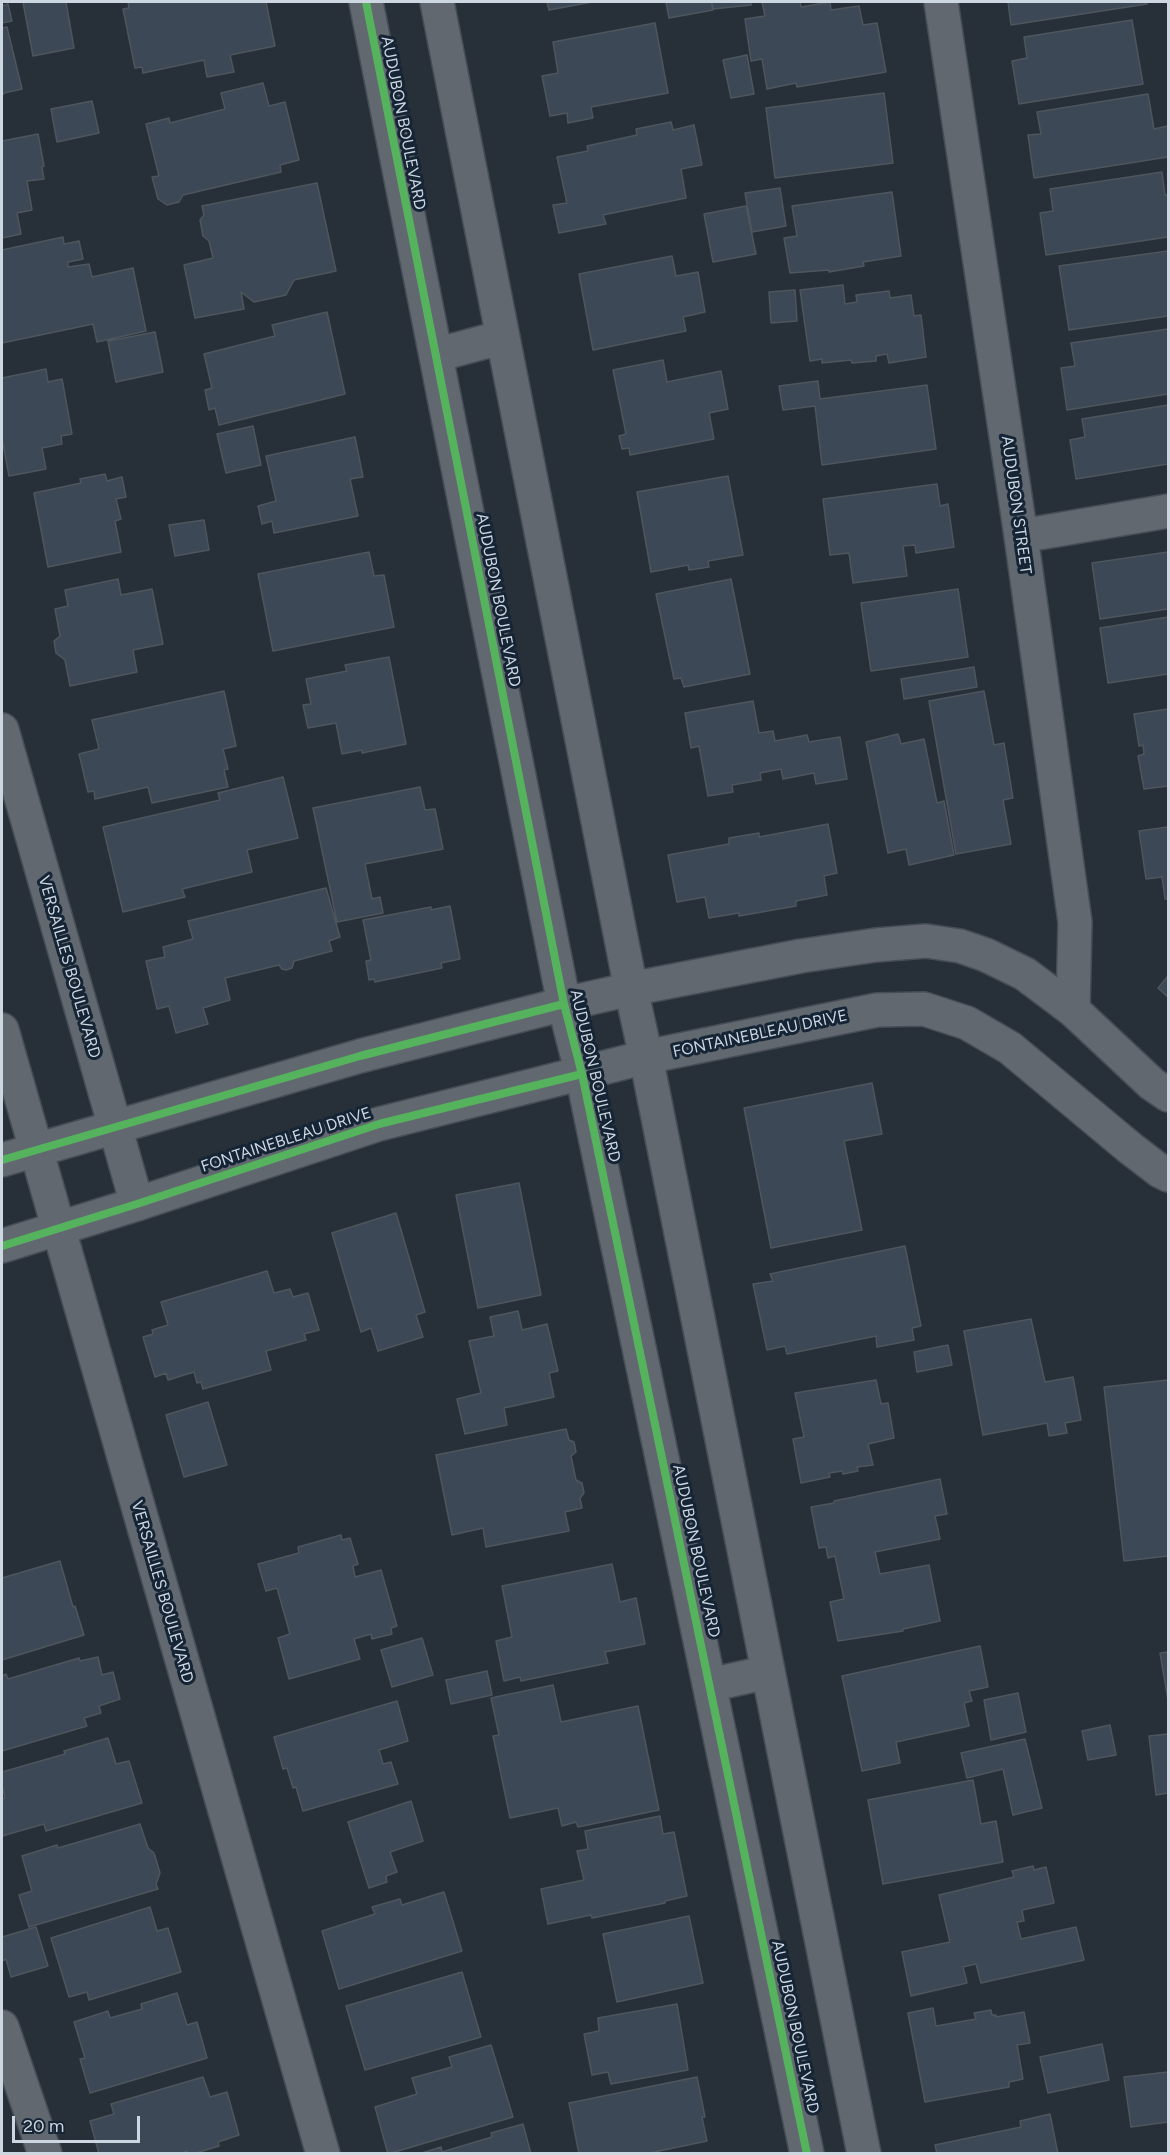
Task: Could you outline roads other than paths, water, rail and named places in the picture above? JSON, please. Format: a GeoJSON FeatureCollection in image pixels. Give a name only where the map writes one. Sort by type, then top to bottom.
{"type":"FeatureCollection","features":[{"type":"Feature","properties":{"kind":"street","name":"AUDUBON BOULEVARD"},"geometry":{"type":"LineString","coordinates":[[366,2],[564,1004],[582,1074],[807,2154]]}},
{"type":"Feature","properties":{"kind":"street"},"geometry":{"type":"LineString","coordinates":[[437,2],[631,989],[864,2154]]}},
{"type":"Feature","properties":{"kind":"street","name":"AUDUBON STREET"},"geometry":{"type":"LineString","coordinates":[[941,2],[1021,536],[1075,922],[1073,1010]]}},
{"type":"Feature","properties":{"kind":"street"},"geometry":{"type":"LineString","coordinates":[[435,355],[503,337]]}},
{"type":"Feature","properties":{"kind":"street"},"geometry":{"type":"LineString","coordinates":[[1021,536],[1168,511]]}},
{"type":"Feature","properties":{"kind":"street","name":"VERSAILLES BOULEVARD"},"geometry":{"type":"LineString","coordinates":[[2,730],[137,1204]]}},
{"type":"Feature","properties":{"kind":"street"},"geometry":{"type":"LineString","coordinates":[[2,1160],[360,1056],[564,1004],[801,956],[926,940],[960,946],[986,955],[1025,974],[1073,1010],[1152,1084],[1168,1095]]}},
{"type":"Feature","properties":{"kind":"street","name":"FONTAINEBLEAU DRIVE"},"geometry":{"type":"LineString","coordinates":[[2,1246],[379,1124],[646,1057],[877,1010],[924,1010],[967,1023],[1010,1048],[1130,1148],[1160,1171],[1168,1174]]}},
{"type":"Feature","properties":{"kind":"street","name":"VERSAILLES BOULEVARD"},"geometry":{"type":"LineString","coordinates":[[2,1030],[323,2154]]}},
{"type":"Feature","properties":{"kind":"street"},"geometry":{"type":"LineString","coordinates":[[710,1685],[768,1672]]}},
{"type":"Feature","properties":{"kind":"street"},"geometry":{"type":"LineString","coordinates":[[2,2027],[45,2154]]}}]}
